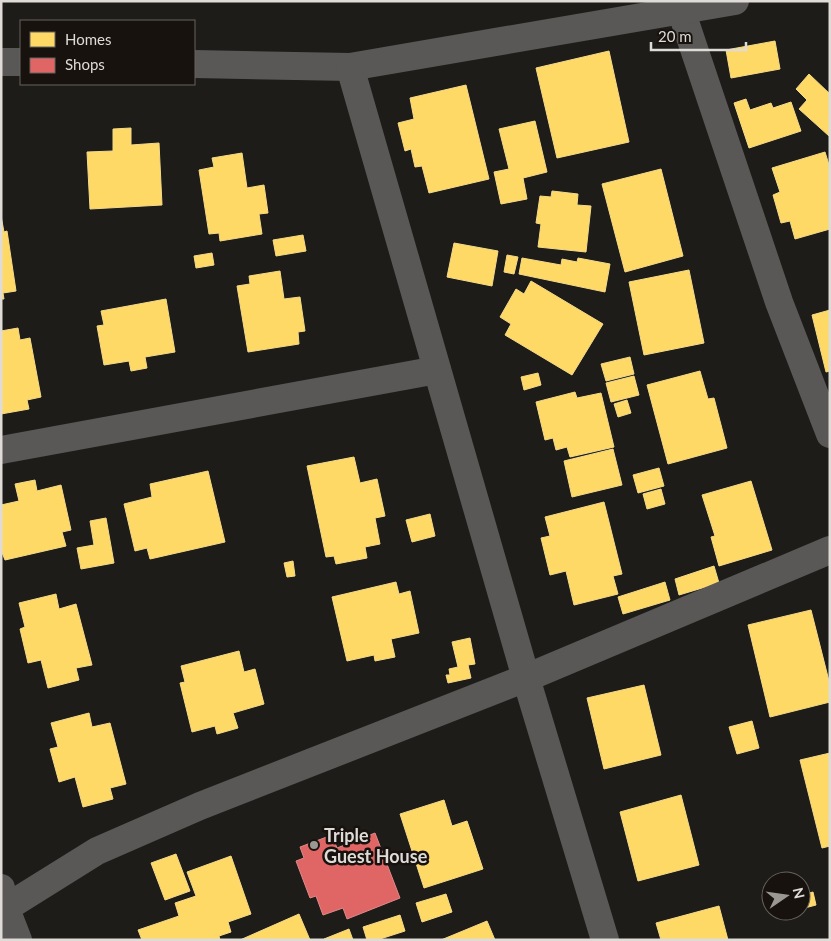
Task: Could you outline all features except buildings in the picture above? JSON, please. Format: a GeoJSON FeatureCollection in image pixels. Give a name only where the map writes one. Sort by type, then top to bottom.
{"type":"FeatureCollection","features":[{"type":"Feature","properties":{"kind":"street"},"geometry":{"type":"LineString","coordinates":[[195,64],[350,67],[680,6],[735,1]]}},
{"type":"Feature","properties":{"kind":"street"},"geometry":{"type":"LineString","coordinates":[[680,6],[779,302],[830,434]]}},
{"type":"Feature","properties":{"kind":"street"},"geometry":{"type":"LineString","coordinates":[[1,62],[20,62]]}},
{"type":"Feature","properties":{"kind":"street"},"geometry":{"type":"LineString","coordinates":[[350,67],[526,678],[605,940]]}},
{"type":"Feature","properties":{"kind":"street"},"geometry":{"type":"LineString","coordinates":[[1,450],[437,370]]}},
{"type":"Feature","properties":{"kind":"street"},"geometry":{"type":"LineString","coordinates":[[18,940],[3,903],[97,851],[200,806],[526,678],[830,550]]}},
{"type":"Feature","properties":{"kind":"place","name":"Triple Guest House"},"geometry":{"type":"Point","coordinates":[314,845]}}]}
